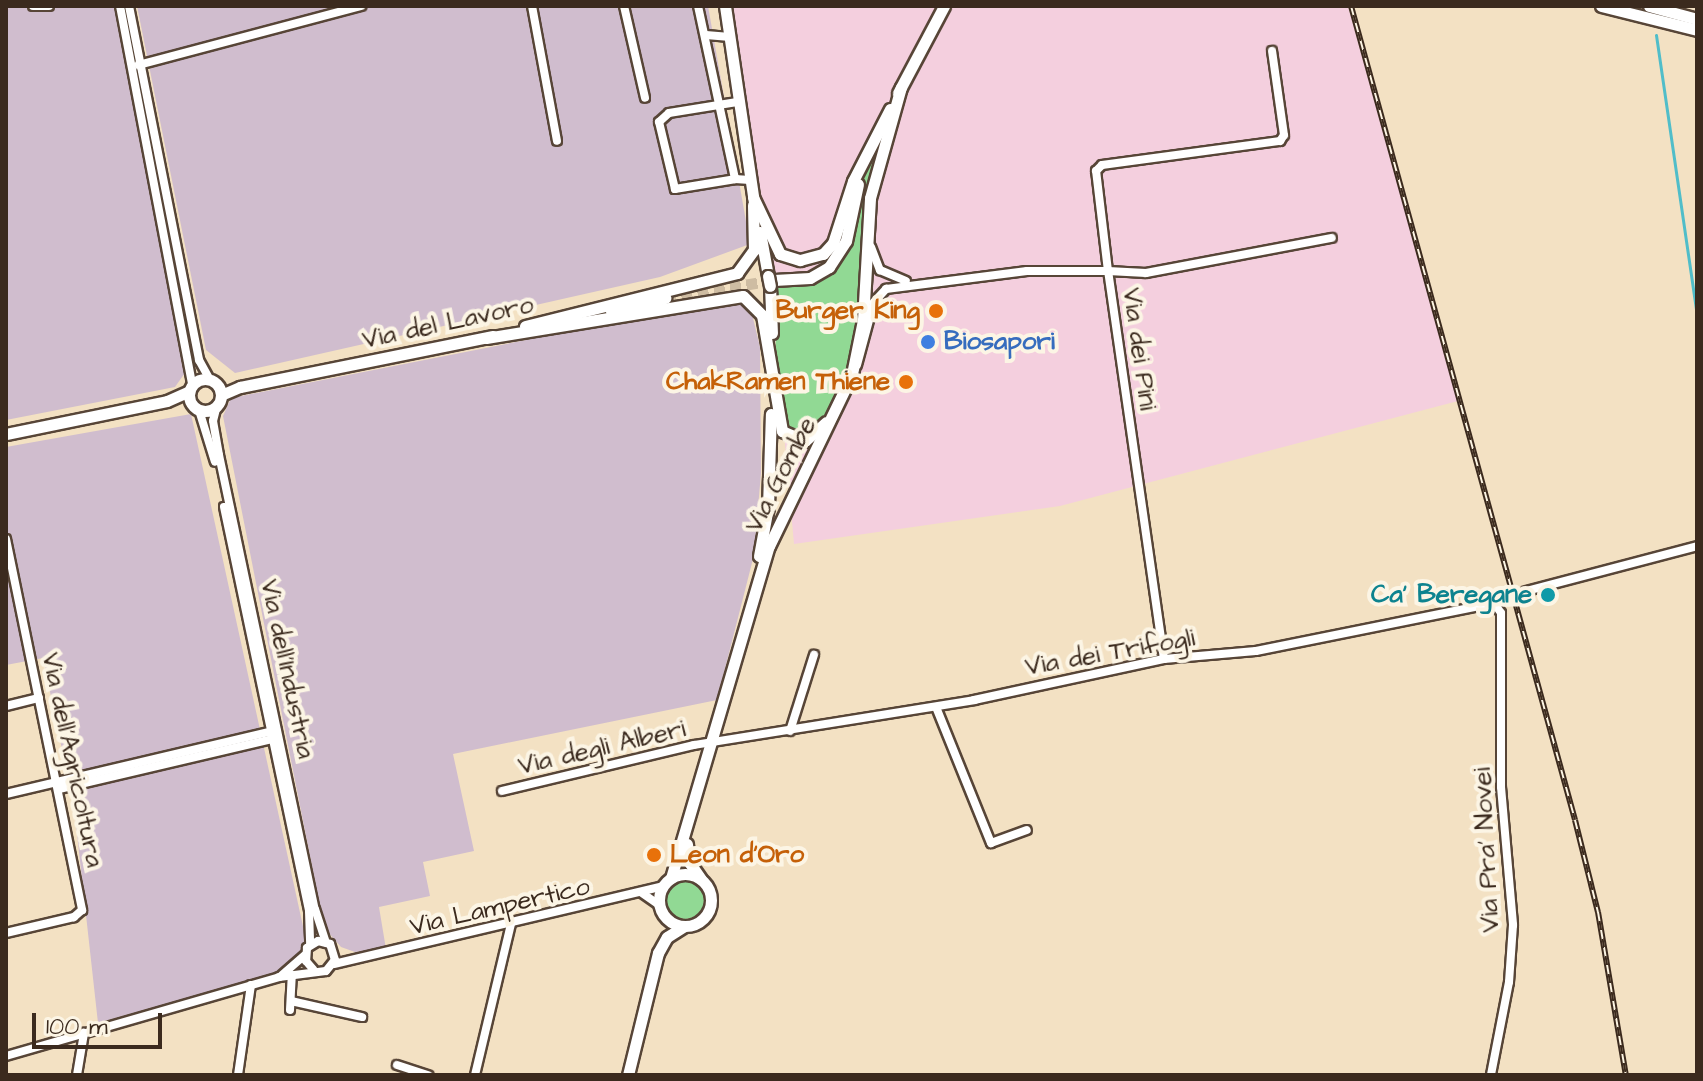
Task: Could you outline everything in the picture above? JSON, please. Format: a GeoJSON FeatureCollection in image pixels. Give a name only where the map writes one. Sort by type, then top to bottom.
{"type":"FeatureCollection","features":[{"type":"Feature","properties":{"kind":"main road"},"geometry":{"type":"LineString","coordinates":[[725,6],[727,37],[750,180],[771,281],[768,507],[753,592]]}},
{"type":"Feature","properties":{"kind":"main road","name":"Via Gombe"},"geometry":{"type":"LineString","coordinates":[[864,160],[944,6]]}},
{"type":"Feature","properties":{"kind":"main road"},"geometry":{"type":"LineString","coordinates":[[1601,6],[1697,30]]}},
{"type":"Feature","properties":{"kind":"main road"},"geometry":{"type":"LineString","coordinates":[[1649,6],[1697,19]]}},
{"type":"Feature","properties":{"kind":"main road","name":"Via Gombe"},"geometry":{"type":"LineString","coordinates":[[667,882],[687,836],[753,592],[787,503],[852,374],[863,320],[867,220],[901,87]]}},
{"type":"Feature","properties":{"kind":"main road"},"geometry":{"type":"LineString","coordinates":[[753,197],[772,248],[790,260],[813,258],[833,243],[864,160]]}},
{"type":"Feature","properties":{"kind":"main road"},"geometry":{"type":"LineString","coordinates":[[771,281],[810,278],[837,257],[850,228],[864,160]]}},
{"type":"Feature","properties":{"kind":"main road"},"geometry":{"type":"LineString","coordinates":[[486,338],[737,273],[754,250],[753,197]]}},
{"type":"Feature","properties":{"kind":"main road"},"geometry":{"type":"LineString","coordinates":[[486,338],[737,294],[750,300],[762,315],[778,424],[798,441],[825,423],[852,374]]}},
{"type":"Feature","properties":{"kind":"main road","name":"Via del Lavoro"},"geometry":{"type":"LineString","coordinates":[[217,391],[486,338],[665,298]]}},
{"type":"Feature","properties":{"kind":"main road"},"geometry":{"type":"LineString","coordinates":[[6,434],[217,391]]}},
{"type":"Feature","properties":{"kind":"main road"},"geometry":{"type":"LineString","coordinates":[[193,397],[217,391]]}},
{"type":"Feature","properties":{"kind":"main road"},"geometry":{"type":"LineString","coordinates":[[658,953],[667,937],[700,923],[710,911],[706,883],[689,862],[687,836]]}},
{"type":"Feature","properties":{"kind":"main road"},"geometry":{"type":"LineString","coordinates":[[628,1075],[658,953],[660,909],[667,882],[685,874],[706,883]]}},
{"type":"Feature","properties":{"kind":"main road"},"geometry":{"type":"LineString","coordinates":[[660,909],[685,927]]}},
{"type":"Feature","properties":{"kind":"street"},"geometry":{"type":"LineString","coordinates":[[33,6],[49,6]]}},
{"type":"Feature","properties":{"kind":"street","name":"Via dell'Industria"},"geometry":{"type":"LineString","coordinates":[[120,6],[137,66],[199,360],[217,391],[213,421],[309,911],[310,945]]}},
{"type":"Feature","properties":{"kind":"street","name":"Via dell'Industria"},"geometry":{"type":"LineString","coordinates":[[129,6],[193,397],[326,942]]}},
{"type":"Feature","properties":{"kind":"street"},"geometry":{"type":"LineString","coordinates":[[137,66],[361,6]]}},
{"type":"Feature","properties":{"kind":"street"},"geometry":{"type":"LineString","coordinates":[[532,6],[557,141]]}},
{"type":"Feature","properties":{"kind":"street"},"geometry":{"type":"LineString","coordinates":[[624,6],[645,98]]}},
{"type":"Feature","properties":{"kind":"street"},"geometry":{"type":"LineString","coordinates":[[698,6],[736,179]]}},
{"type":"Feature","properties":{"kind":"street"},"geometry":{"type":"LineString","coordinates":[[706,35],[727,37]]}},
{"type":"Feature","properties":{"kind":"street"},"geometry":{"type":"LineString","coordinates":[[852,374],[878,294],[911,282],[1027,271],[1108,271],[1096,171],[1102,165],[1280,141],[1284,135],[1272,51]]}},
{"type":"Feature","properties":{"kind":"street"},"geometry":{"type":"LineString","coordinates":[[737,102],[661,117],[671,184],[682,191],[736,179],[750,180]]}},
{"type":"Feature","properties":{"kind":"street"},"geometry":{"type":"LineString","coordinates":[[867,220],[874,262],[886,275],[911,282]]}},
{"type":"Feature","properties":{"kind":"street","name":"Via dei Pini"},"geometry":{"type":"LineString","coordinates":[[1164,659],[1108,271],[1146,273],[1332,238]]}},
{"type":"Feature","properties":{"kind":"street","name":"Via dell'Agricoltura"},"geometry":{"type":"LineString","coordinates":[[6,539],[82,910],[74,917],[6,933]]}},
{"type":"Feature","properties":{"kind":"street"},"geometry":{"type":"LineString","coordinates":[[1526,591],[1697,546]]}},
{"type":"Feature","properties":{"kind":"street","name":"Via dei Trifogli"},"geometry":{"type":"LineString","coordinates":[[712,746],[936,707],[1164,659],[1256,651],[1484,603],[1500,609],[1502,622]]}},
{"type":"Feature","properties":{"kind":"street","name":"Via Pra' Novei"},"geometry":{"type":"LineString","coordinates":[[1491,1075],[1509,982],[1513,925],[1501,787],[1502,622]]}},
{"type":"Feature","properties":{"kind":"street"},"geometry":{"type":"LineString","coordinates":[[790,731],[814,655]]}},
{"type":"Feature","properties":{"kind":"street"},"geometry":{"type":"LineString","coordinates":[[6,706],[39,698]]}},
{"type":"Feature","properties":{"kind":"street"},"geometry":{"type":"LineString","coordinates":[[936,707],[991,843],[1027,830]]}},
{"type":"Feature","properties":{"kind":"street"},"geometry":{"type":"LineString","coordinates":[[6,794],[58,786],[276,734]]}},
{"type":"Feature","properties":{"kind":"street","name":"Via degli Alberi"},"geometry":{"type":"LineString","coordinates":[[502,791],[694,745],[712,746]]}},
{"type":"Feature","properties":{"kind":"street","name":"Via Lampertico"},"geometry":{"type":"LineString","coordinates":[[6,1056],[279,977],[313,969],[323,971],[334,964],[367,959],[641,893],[667,882]]}},
{"type":"Feature","properties":{"kind":"street"},"geometry":{"type":"LineString","coordinates":[[641,893],[660,909]]}},
{"type":"Feature","properties":{"kind":"street"},"geometry":{"type":"LineString","coordinates":[[475,1075],[511,924]]}},
{"type":"Feature","properties":{"kind":"street"},"geometry":{"type":"LineString","coordinates":[[310,945],[326,942]]}},
{"type":"Feature","properties":{"kind":"street","name":"Via Lampertico"},"geometry":{"type":"LineString","coordinates":[[326,942],[334,950],[367,959]]}},
{"type":"Feature","properties":{"kind":"street","name":"Via Lampertico"},"geometry":{"type":"LineString","coordinates":[[279,977],[305,955],[310,945]]}},
{"type":"Feature","properties":{"kind":"street"},"geometry":{"type":"LineString","coordinates":[[334,950],[334,964]]}},
{"type":"Feature","properties":{"kind":"street"},"geometry":{"type":"LineString","coordinates":[[305,955],[313,969]]}},
{"type":"Feature","properties":{"kind":"street"},"geometry":{"type":"LineString","coordinates":[[292,975],[290,1006],[362,1017]]}},
{"type":"Feature","properties":{"kind":"street"},"geometry":{"type":"LineString","coordinates":[[238,1075],[251,985]]}},
{"type":"Feature","properties":{"kind":"street"},"geometry":{"type":"LineString","coordinates":[[77,1075],[84,1033]]}},
{"type":"Feature","properties":{"kind":"street"},"geometry":{"type":"LineString","coordinates":[[397,1065],[428,1075]]}},
{"type":"Feature","properties":{"kind":"shaded area"},"geometry":{"type":"Polygon","coordinates":[[[6,6],[115,6],[186,357],[187,370],[175,387],[6,420],[6,6]]]}},
{"type":"Feature","properties":{"kind":"shaded area"},"geometry":{"type":"Polygon","coordinates":[[[137,6],[708,6],[750,244],[660,277],[235,373],[206,350],[137,6]]]}},
{"type":"Feature","properties":{"kind":"shaded area"},"geometry":{"type":"Polygon","coordinates":[[[730,6],[1348,6],[1458,401],[1060,506],[794,544],[767,244],[730,6]]]}},
{"type":"Feature","properties":{"kind":"shaded area"},"geometry":{"type":"Polygon","coordinates":[[[740,303],[752,314],[760,347],[761,473],[754,555],[717,700],[453,754],[474,851],[423,862],[430,896],[379,907],[386,949],[355,952],[341,947],[327,931],[320,907],[223,416],[231,398],[709,304],[740,303]]]}},
{"type":"Feature","properties":{"kind":"shaded area"},"geometry":{"type":"Polygon","coordinates":[[[191,414],[306,940],[294,963],[276,973],[98,1023],[74,807],[43,658],[6,665],[6,447],[191,414]]]}},
{"type":"Feature","properties":{"kind":"green space"},"geometry":{"type":"Polygon","coordinates":[[[881,134],[865,190],[860,315],[846,379],[825,417],[804,436],[784,427],[776,366],[775,284],[801,284],[825,275],[844,255],[859,207],[863,167],[881,134]]]}},
{"type":"Feature","properties":{"kind":"green space"},"geometry":{"type":"Polygon","coordinates":[[[685,881],[699,886],[704,900],[699,914],[685,919],[671,914],[666,900],[671,886],[685,881]]]}},
{"type":"Feature","properties":{"kind":"waterway"},"geometry":{"type":"LineString","coordinates":[[1656,35],[1697,316]]}},
{"type":"Feature","properties":{"kind":"tunnel"},"geometry":{"type":"LineString","coordinates":[[665,298],[774,280]]}},
{"type":"Feature","properties":{"kind":"railway"},"geometry":{"type":"LineString","coordinates":[[1351,6],[1575,820],[1598,912],[1626,1075]]}},
{"type":"Feature","properties":{"kind":"place","name":"Burger King"},"geometry":{"type":"Point","coordinates":[936,311]}},
{"type":"Feature","properties":{"kind":"place","name":"Biosapori"},"geometry":{"type":"Point","coordinates":[928,342]}},
{"type":"Feature","properties":{"kind":"place","name":"ChakRamen Thiene"},"geometry":{"type":"Point","coordinates":[906,382]}},
{"type":"Feature","properties":{"kind":"place","name":"Ca' Beregane"},"geometry":{"type":"Point","coordinates":[1548,595]}},
{"type":"Feature","properties":{"kind":"place","name":"Leon d'Oro"},"geometry":{"type":"Point","coordinates":[654,855]}}]}
